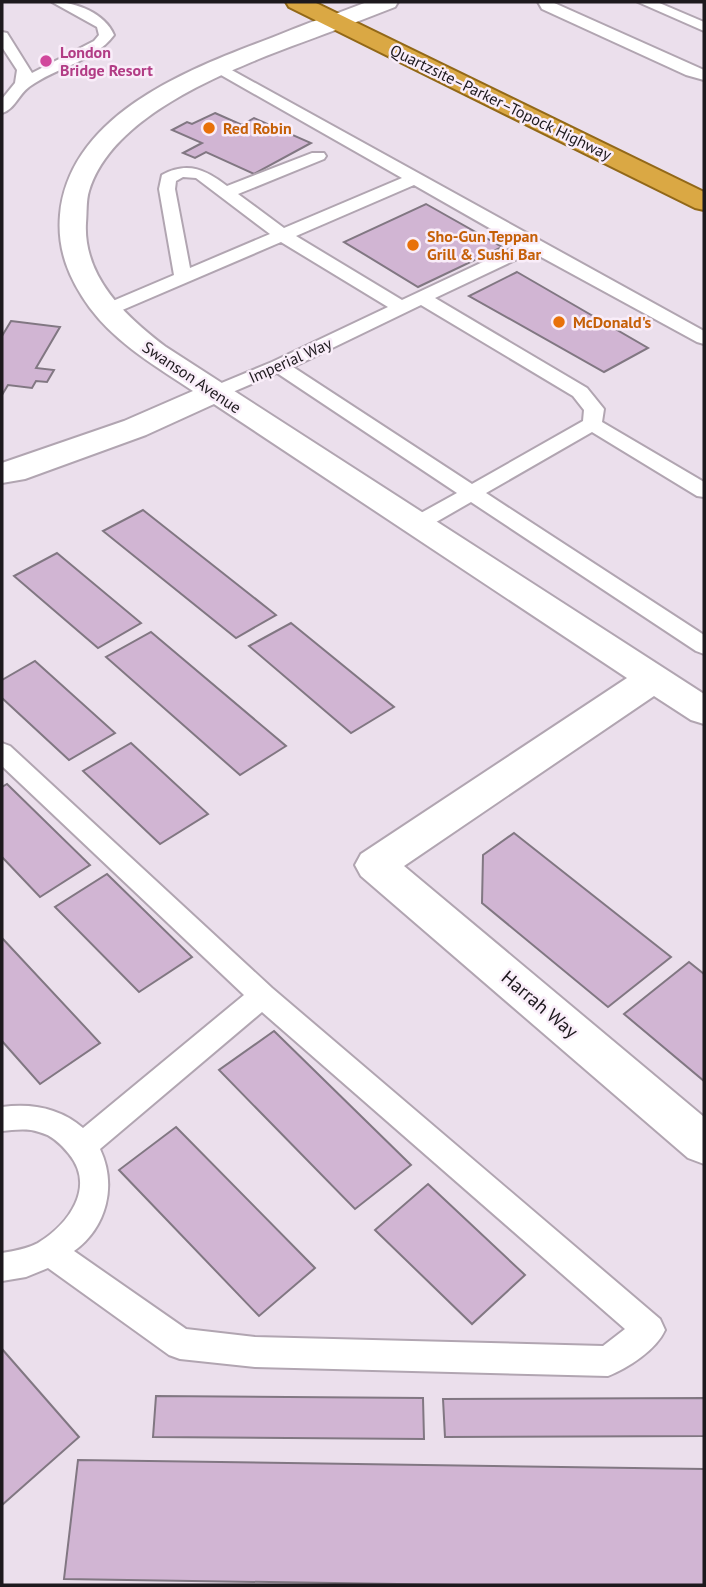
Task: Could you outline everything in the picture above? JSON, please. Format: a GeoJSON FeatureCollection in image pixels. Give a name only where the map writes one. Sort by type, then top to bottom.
{"type":"FeatureCollection","features":[{"type":"Feature","properties":{"kind":"highway","name":"Quartzsite–Parker–Topock Highway"},"geometry":{"type":"LineString","coordinates":[[297,2],[704,202]]}},
{"type":"Feature","properties":{"kind":"street","name":"Swanson Avenue"},"geometry":{"type":"LineString","coordinates":[[387,2],[175,88],[136,113],[105,142],[83,175],[73,210],[74,246],[88,284],[107,310],[135,338],[214,393],[704,711]]}},
{"type":"Feature","properties":{"kind":"street","name":"Imperial Way"},"geometry":{"type":"LineString","coordinates":[[2,473],[14,472],[135,428],[214,393]]}},
{"type":"Feature","properties":{"kind":"street","name":"Harrah Way"},"geometry":{"type":"LineString","coordinates":[[655,677],[375,865],[704,1144]]}},
{"type":"Feature","properties":{"kind":"lane"},"geometry":{"type":"LineString","coordinates":[[2,107],[23,84],[99,44],[107,35],[103,25],[59,2]]}},
{"type":"Feature","properties":{"kind":"lane"},"geometry":{"type":"LineString","coordinates":[[545,2],[547,6],[691,72],[704,75]]}},
{"type":"Feature","properties":{"kind":"lane"},"geometry":{"type":"LineString","coordinates":[[645,2],[704,27]]}},
{"type":"Feature","properties":{"kind":"lane"},"geometry":{"type":"LineString","coordinates":[[2,36],[25,70],[23,84]]}},
{"type":"Feature","properties":{"kind":"lane"},"geometry":{"type":"LineString","coordinates":[[219,68],[531,245],[704,338]]}},
{"type":"Feature","properties":{"kind":"lane"},"geometry":{"type":"LineString","coordinates":[[226,193],[318,156]]}},
{"type":"Feature","properties":{"kind":"lane"},"geometry":{"type":"LineString","coordinates":[[183,278],[167,189],[167,179],[180,172],[200,174],[282,235],[402,308]]}},
{"type":"Feature","properties":{"kind":"lane"},"geometry":{"type":"LineString","coordinates":[[107,310],[415,179]]}},
{"type":"Feature","properties":{"kind":"lane","name":"Imperial Way"},"geometry":{"type":"LineString","coordinates":[[214,393],[279,366],[531,245]]}},
{"type":"Feature","properties":{"kind":"lane"},"geometry":{"type":"LineString","coordinates":[[422,298],[580,392],[594,409],[592,424]]}},
{"type":"Feature","properties":{"kind":"lane"},"geometry":{"type":"LineString","coordinates":[[279,366],[704,646]]}},
{"type":"Feature","properties":{"kind":"lane"},"geometry":{"type":"LineString","coordinates":[[592,424],[704,491]]}},
{"type":"Feature","properties":{"kind":"lane"},"geometry":{"type":"LineString","coordinates":[[417,524],[592,424]]}},
{"type":"Feature","properties":{"kind":"lane"},"geometry":{"type":"LineString","coordinates":[[2,752],[262,996],[649,1330],[608,1361],[255,1352],[180,1344],[52,1253]]}},
{"type":"Feature","properties":{"kind":"lane"},"geometry":{"type":"LineString","coordinates":[[83,1146],[262,996]]}},
{"type":"Feature","properties":{"kind":"lane"},"geometry":{"type":"LineString","coordinates":[[2,1119],[33,1117],[62,1127],[83,1146],[95,1172],[93,1202],[78,1231],[52,1253],[20,1267],[2,1268]]}},
{"type":"Feature","properties":{"kind":"building"},"geometry":{"type":"Polygon","coordinates":[[[215,113],[242,125],[254,118],[311,143],[254,174],[206,152],[195,158],[183,153],[202,143],[172,130],[215,113]]]}},
{"type":"Feature","properties":{"kind":"building"},"geometry":{"type":"Polygon","coordinates":[[[426,204],[502,247],[418,287],[344,242],[426,204]]]}},
{"type":"Feature","properties":{"kind":"building","name":"McDonald's"},"geometry":{"type":"Polygon","coordinates":[[[517,272],[648,348],[604,372],[469,296],[517,272]]]}},
{"type":"Feature","properties":{"kind":"building"},"geometry":{"type":"Polygon","coordinates":[[[11,321],[60,327],[36,368],[54,370],[47,382],[36,381],[32,388],[8,385],[2,395],[2,336],[11,321]]]}},
{"type":"Feature","properties":{"kind":"building"},"geometry":{"type":"Polygon","coordinates":[[[143,510],[276,615],[236,638],[103,531],[143,510]]]}},
{"type":"Feature","properties":{"kind":"building"},"geometry":{"type":"Polygon","coordinates":[[[57,553],[141,623],[98,648],[14,576],[57,553]]]}},
{"type":"Feature","properties":{"kind":"building"},"geometry":{"type":"Polygon","coordinates":[[[291,623],[394,707],[351,733],[249,646],[291,623]]]}},
{"type":"Feature","properties":{"kind":"building"},"geometry":{"type":"Polygon","coordinates":[[[151,632],[286,746],[240,775],[106,657],[151,632]]]}},
{"type":"Feature","properties":{"kind":"building"},"geometry":{"type":"Polygon","coordinates":[[[35,661],[115,733],[69,760],[2,698],[2,680],[35,661]]]}},
{"type":"Feature","properties":{"kind":"building"},"geometry":{"type":"Polygon","coordinates":[[[131,743],[208,814],[160,844],[83,771],[131,743]]]}},
{"type":"Feature","properties":{"kind":"building"},"geometry":{"type":"Polygon","coordinates":[[[7,784],[90,865],[40,897],[2,857],[2,787],[7,784]]]}},
{"type":"Feature","properties":{"kind":"building"},"geometry":{"type":"Polygon","coordinates":[[[514,833],[671,957],[608,1007],[482,903],[483,855],[514,833]]]}},
{"type":"Feature","properties":{"kind":"building"},"geometry":{"type":"Polygon","coordinates":[[[107,874],[192,957],[139,992],[55,907],[107,874]]]}},
{"type":"Feature","properties":{"kind":"building"},"geometry":{"type":"Polygon","coordinates":[[[2,938],[100,1043],[40,1084],[2,1041],[2,938]]]}},
{"type":"Feature","properties":{"kind":"building"},"geometry":{"type":"Polygon","coordinates":[[[689,962],[704,974],[704,1081],[624,1014],[689,962]]]}},
{"type":"Feature","properties":{"kind":"building"},"geometry":{"type":"Polygon","coordinates":[[[274,1031],[411,1165],[355,1209],[219,1070],[274,1031]]]}},
{"type":"Feature","properties":{"kind":"building"},"geometry":{"type":"Polygon","coordinates":[[[176,1127],[315,1268],[259,1316],[119,1170],[176,1127]]]}},
{"type":"Feature","properties":{"kind":"building"},"geometry":{"type":"Polygon","coordinates":[[[428,1184],[525,1275],[472,1324],[375,1230],[428,1184]]]}},
{"type":"Feature","properties":{"kind":"building"},"geometry":{"type":"Polygon","coordinates":[[[2,1349],[79,1437],[2,1505],[2,1349]]]}},
{"type":"Feature","properties":{"kind":"building"},"geometry":{"type":"Polygon","coordinates":[[[156,1396],[423,1398],[424,1439],[153,1437],[156,1396]]]}},
{"type":"Feature","properties":{"kind":"building"},"geometry":{"type":"Polygon","coordinates":[[[704,1398],[704,1436],[445,1437],[443,1399],[704,1398]]]}},
{"type":"Feature","properties":{"kind":"building"},"geometry":{"type":"Polygon","coordinates":[[[78,1460],[704,1469],[704,1585],[462,1585],[64,1579],[78,1460]]]}},
{"type":"Feature","properties":{"kind":"place","name":"London Bridge Resort"},"geometry":{"type":"Point","coordinates":[46,61]}},
{"type":"Feature","properties":{"kind":"place","name":"Red Robin"},"geometry":{"type":"Point","coordinates":[209,128]}},
{"type":"Feature","properties":{"kind":"place","name":"Sho-Gun Teppan Grill & Sushi Bar"},"geometry":{"type":"Point","coordinates":[413,245]}},
{"type":"Feature","properties":{"kind":"place","name":"McDonald's"},"geometry":{"type":"Point","coordinates":[559,322]}}]}
